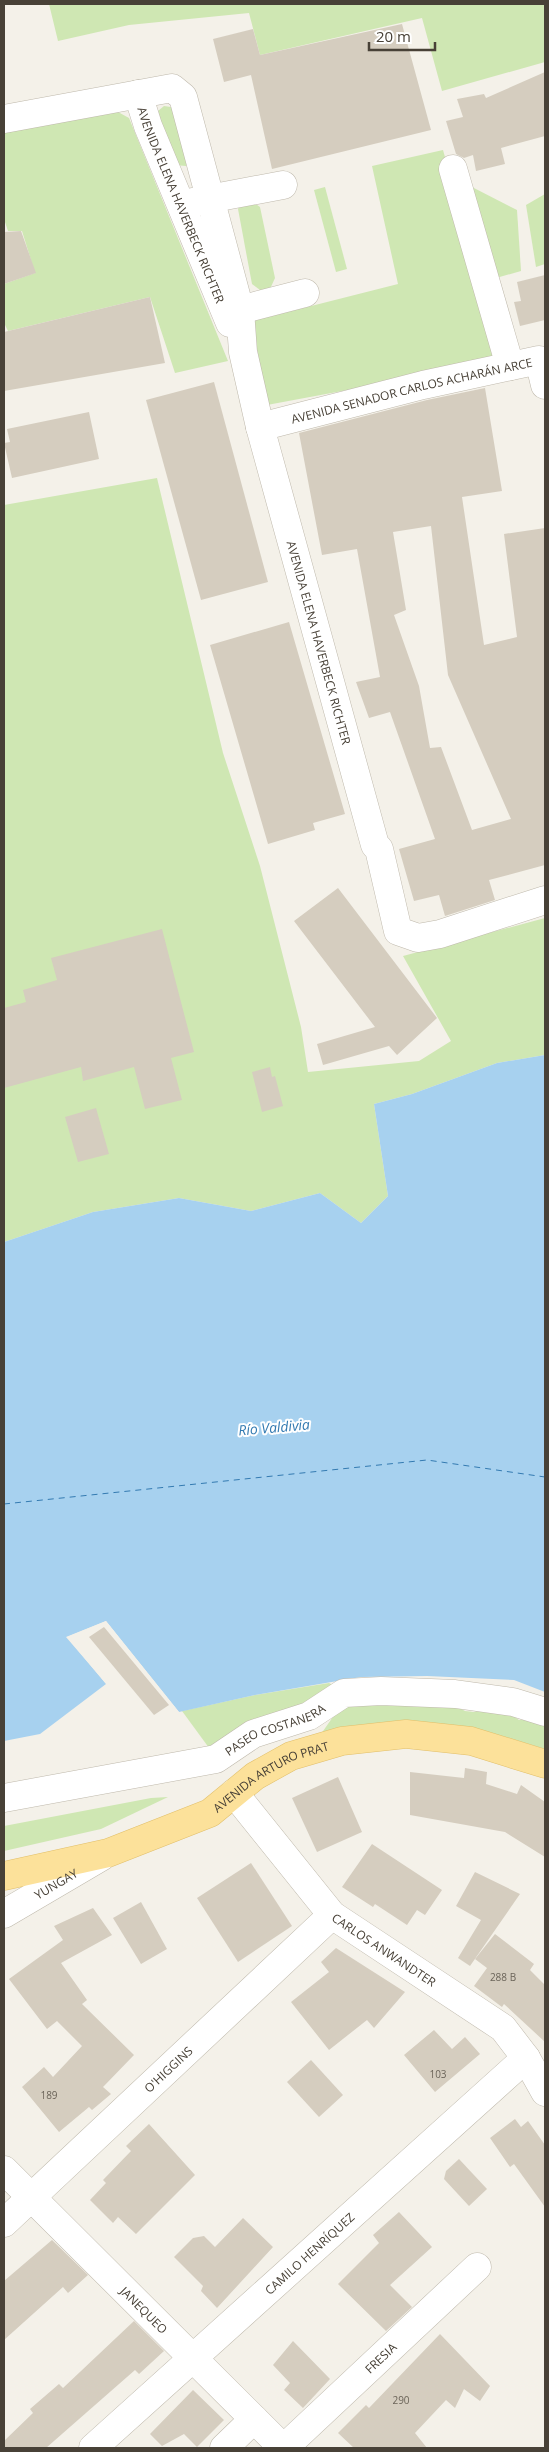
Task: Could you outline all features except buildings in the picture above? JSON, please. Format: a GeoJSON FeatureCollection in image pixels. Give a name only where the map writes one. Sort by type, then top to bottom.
{"type":"FeatureCollection","features":[{"type":"Feature","properties":{"kind":"main road","name":"AVENIDA ARTURO PRAT"},"geometry":{"type":"LineString","coordinates":[[4,1876],[108,1853],[210,1813],[255,1776],[291,1756],[342,1741],[406,1734],[471,1741],[545,1764]]}},
{"type":"Feature","properties":{"kind":"street","name":"AVENIDA ELENA HAVERBECK RICHTER"},"geometry":{"type":"LineString","coordinates":[[243,352],[218,297],[182,204],[148,126],[138,94],[172,88],[184,96],[240,310],[243,352],[260,427],[376,846],[379,849],[398,931],[418,938],[440,934],[545,900]]}},
{"type":"Feature","properties":{"kind":"street"},"geometry":{"type":"LineString","coordinates":[[4,119],[138,94]]}},
{"type":"Feature","properties":{"kind":"street"},"geometry":{"type":"LineString","coordinates":[[452,168],[510,366]]}},
{"type":"Feature","properties":{"kind":"street"},"geometry":{"type":"LineString","coordinates":[[182,204],[283,185]]}},
{"type":"Feature","properties":{"kind":"street"},"geometry":{"type":"LineString","coordinates":[[240,310],[305,293]]}},
{"type":"Feature","properties":{"kind":"street","name":"AVENIDA SENADOR CARLOS ACHARÁN ARCE"},"geometry":{"type":"LineString","coordinates":[[260,427],[423,385],[539,360],[545,385]]}},
{"type":"Feature","properties":{"kind":"street","name":"PASEO COSTANERA"},"geometry":{"type":"LineString","coordinates":[[4,1798],[216,1759],[253,1734],[309,1716],[344,1693],[381,1691],[455,1694],[514,1702],[545,1712]]}},
{"type":"Feature","properties":{"kind":"street","name":"CARLOS ANWANDTER"},"geometry":{"type":"LineString","coordinates":[[234,1793],[332,1915],[503,2028],[526,2058],[545,2092]]}},
{"type":"Feature","properties":{"kind":"street","name":"YUNGAY"},"geometry":{"type":"LineString","coordinates":[[4,1914],[108,1853]]}},
{"type":"Feature","properties":{"kind":"street","name":"O'HIGGINS"},"geometry":{"type":"LineString","coordinates":[[4,2222],[332,1915]]}},
{"type":"Feature","properties":{"kind":"street","name":"CAMILO HENRÍQUEZ"},"geometry":{"type":"LineString","coordinates":[[93,2448],[526,2058]]}},
{"type":"Feature","properties":{"kind":"street","name":"JANEQUEO"},"geometry":{"type":"LineString","coordinates":[[4,2170],[284,2448]]}},
{"type":"Feature","properties":{"kind":"street","name":"FRESIA"},"geometry":{"type":"LineString","coordinates":[[284,2448],[476,2267]]}},
{"type":"Feature","properties":{"kind":"street"},"geometry":{"type":"LineString","coordinates":[[224,2448],[254,2419]]}},
{"type":"Feature","properties":{"kind":"green space"},"geometry":{"type":"Polygon","coordinates":[[[49,4],[545,4],[545,62],[442,91],[422,18],[260,55],[249,13],[129,25],[58,41],[49,4]]]}},
{"type":"Feature","properties":{"kind":"green space"},"geometry":{"type":"Polygon","coordinates":[[[107,106],[129,118],[228,361],[175,373],[150,297],[8,331],[4,323],[4,284],[35,273],[22,231],[8,231],[4,219],[4,124],[107,106]]]}},
{"type":"Feature","properties":{"kind":"green space"},"geometry":{"type":"Polygon","coordinates":[[[164,106],[171,107],[180,124],[188,161],[186,166],[174,165],[162,131],[158,111],[164,106]]]}},
{"type":"Feature","properties":{"kind":"green space"},"geometry":{"type":"Polygon","coordinates":[[[443,150],[503,361],[267,405],[252,321],[398,284],[372,166],[443,150]]]}},
{"type":"Feature","properties":{"kind":"green space"},"geometry":{"type":"Polygon","coordinates":[[[325,187],[347,269],[336,272],[314,190],[325,187]]]}},
{"type":"Feature","properties":{"kind":"green space"},"geometry":{"type":"Polygon","coordinates":[[[472,187],[517,210],[521,271],[496,278],[472,187]]]}},
{"type":"Feature","properties":{"kind":"green space"},"geometry":{"type":"Polygon","coordinates":[[[545,194],[545,264],[536,267],[526,205],[545,194]]]}},
{"type":"Feature","properties":{"kind":"green space"},"geometry":{"type":"Polygon","coordinates":[[[253,202],[260,207],[275,278],[270,289],[260,290],[252,284],[238,209],[241,203],[253,202]]]}},
{"type":"Feature","properties":{"kind":"green space"},"geometry":{"type":"Polygon","coordinates":[[[157,478],[223,753],[260,866],[301,1027],[308,1072],[419,1061],[451,1041],[403,956],[545,918],[545,1055],[497,1063],[412,1094],[374,1104],[388,1196],[361,1223],[320,1193],[251,1211],[179,1198],[93,1212],[4,1242],[4,505],[157,478]]]}},
{"type":"Feature","properties":{"kind":"green space"},"geometry":{"type":"Polygon","coordinates":[[[329,1683],[338,1688],[212,1752],[182,1711],[255,1695],[329,1683]]]}},
{"type":"Feature","properties":{"kind":"green space"},"geometry":{"type":"Polygon","coordinates":[[[344,1701],[450,1703],[465,1711],[474,1712],[490,1707],[505,1710],[519,1720],[537,1718],[545,1720],[545,1749],[485,1731],[406,1724],[321,1734],[344,1701]]]}},
{"type":"Feature","properties":{"kind":"green space"},"geometry":{"type":"Polygon","coordinates":[[[168,1797],[101,1829],[4,1851],[4,1826],[151,1798],[168,1797]]]}},
{"type":"Feature","properties":{"kind":"water","name":"Río Valdivia"},"geometry":{"type":"Polygon","coordinates":[[[545,1055],[545,1692],[514,1680],[427,1676],[361,1677],[255,1695],[179,1712],[106,1621],[67,1637],[106,1684],[40,1734],[4,1741],[4,1242],[93,1212],[179,1198],[251,1211],[320,1193],[361,1223],[388,1196],[374,1104],[412,1094],[497,1063],[545,1055]]]}},
{"type":"Feature","properties":{"kind":"pier"},"geometry":{"type":"Polygon","coordinates":[[[106,1621],[179,1712],[177,1714],[105,1624],[71,1638],[108,1683],[108,1686],[66,1637],[106,1621]]]}},
{"type":"Feature","properties":{"kind":"ferry route"},"geometry":{"type":"LineString","coordinates":[[4,1504],[427,1460],[545,1477]]}}]}
